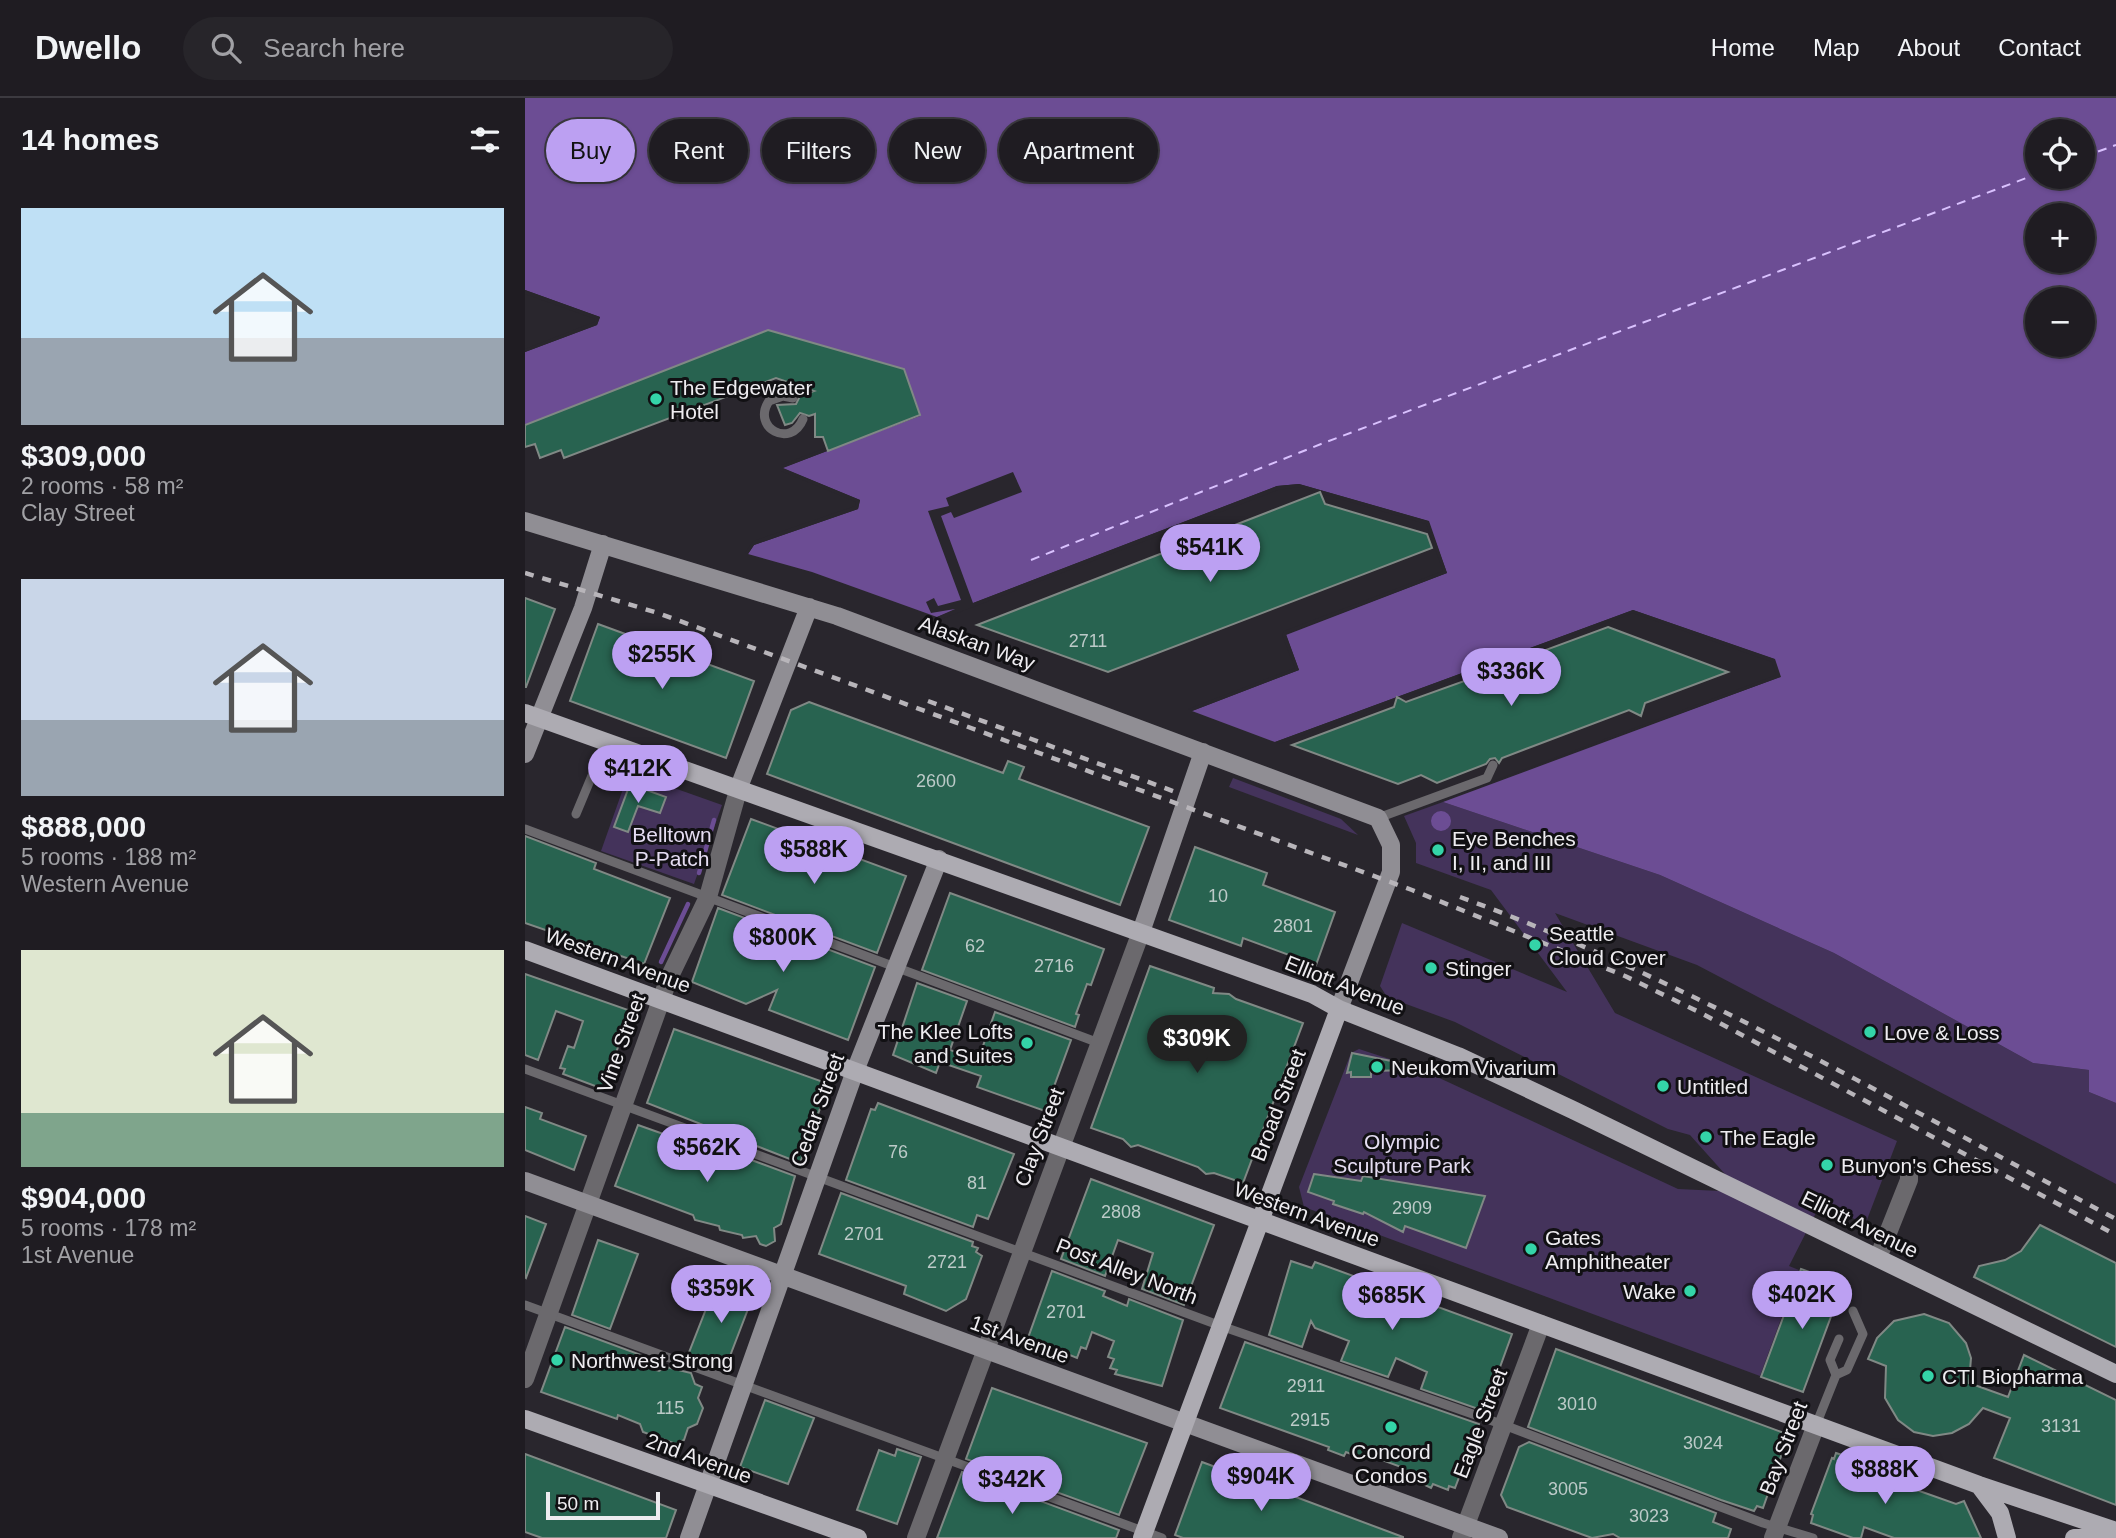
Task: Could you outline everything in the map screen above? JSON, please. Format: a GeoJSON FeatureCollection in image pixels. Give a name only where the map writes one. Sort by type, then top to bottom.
{"type":"FeatureCollection","features":[{"type":"Feature","properties":{"kind":"main road","name":"Alaskan Way"},"geometry":{"type":"LineString","coordinates":[[525,522],[809,607],[1378,818]]}},
{"type":"Feature","properties":{"kind":"main road"},"geometry":{"type":"LineString","coordinates":[[525,754],[532,716],[583,608],[603,544]]}},
{"type":"Feature","properties":{"kind":"main road","name":"Vine Street"},"geometry":{"type":"LineString","coordinates":[[739,787],[809,607]]}},
{"type":"Feature","properties":{"kind":"main road","name":"Elliott Avenue"},"geometry":{"type":"LineString","coordinates":[[532,716],[739,787],[1312,994],[1339,1009],[1458,1056],[2116,1374]]}},
{"type":"Feature","properties":{"kind":"main road","name":"Clay Street"},"geometry":{"type":"LineString","coordinates":[[1141,933],[1203,752]]}},
{"type":"Feature","properties":{"kind":"main road","name":"Broad Street"},"geometry":{"type":"LineString","coordinates":[[1144,1535],[1391,872],[1391,845],[1378,818]]}},
{"type":"Feature","properties":{"kind":"main road","name":"Cedar Street"},"geometry":{"type":"LineString","coordinates":[[689,1538],[855,1071],[939,859]]}},
{"type":"Feature","properties":{"kind":"main road","name":"Western Avenue"},"geometry":{"type":"LineString","coordinates":[[525,950],[1979,1485],[2115,1531]]}},
{"type":"Feature","properties":{"kind":"main road","name":"1st Avenue"},"geometry":{"type":"LineString","coordinates":[[525,1181],[1184,1424],[1463,1532],[1499,1538]]}},
{"type":"Feature","properties":{"kind":"main road","name":"2nd Avenue"},"geometry":{"type":"LineString","coordinates":[[525,1419],[858,1538]]}},
{"type":"Feature","properties":{"kind":"main road"},"geometry":{"type":"LineString","coordinates":[[1979,1485],[2000,1513],[2007,1538]]}},
{"type":"Feature","properties":{"kind":"main road"},"geometry":{"type":"LineString","coordinates":[[2074,1538],[2115,1531]]}},
{"type":"Feature","properties":{"kind":"street","name":"Vine Street"},"geometry":{"type":"LineString","coordinates":[[525,1379],[661,1000],[708,897],[739,787]]}},
{"type":"Feature","properties":{"kind":"street","name":"Clay Street"},"geometry":{"type":"LineString","coordinates":[[916,1538],[983,1350],[1141,933]]}},
{"type":"Feature","properties":{"kind":"street"},"geometry":{"type":"LineString","coordinates":[[1878,1258],[1909,1181],[1909,1173]]}},
{"type":"Feature","properties":{"kind":"street","name":"Eagle Street"},"geometry":{"type":"LineString","coordinates":[[1463,1532],[1541,1324]]}},
{"type":"Feature","properties":{"kind":"street","name":"Bay Street"},"geometry":{"type":"LineString","coordinates":[[1775,1532],[1816,1425]]}},
{"type":"Feature","properties":{"kind":"lane"},"geometry":{"type":"LineString","coordinates":[[793,398],[783,396],[769,401],[764,412],[766,424],[773,432],[787,435],[796,430],[803,419]]}},
{"type":"Feature","properties":{"kind":"lane"},"geometry":{"type":"LineString","coordinates":[[576,814],[606,742]]}},
{"type":"Feature","properties":{"kind":"lane"},"geometry":{"type":"LineString","coordinates":[[1378,818],[1487,778],[1493,765]]}},
{"type":"Feature","properties":{"kind":"lane"},"geometry":{"type":"LineString","coordinates":[[525,829],[1099,1043]]}},
{"type":"Feature","properties":{"kind":"lane","name":"Post Alley North"},"geometry":{"type":"LineString","coordinates":[[525,1069],[1221,1325],[1504,1425],[1775,1532],[1813,1538]]}},
{"type":"Feature","properties":{"kind":"lane"},"geometry":{"type":"LineString","coordinates":[[525,1305],[946,1457],[1144,1535],[1162,1538]]}},
{"type":"Feature","properties":{"kind":"lane"},"geometry":{"type":"LineString","coordinates":[[1839,1339],[1830,1360],[1836,1375],[1847,1370],[1863,1334],[1853,1311]]}},
{"type":"Feature","properties":{"kind":"lane","name":"Bay Street"},"geometry":{"type":"LineString","coordinates":[[1816,1425],[1836,1375]]}},
{"type":"Feature","properties":{"kind":"green space","name":"Belltown P-Patch"},"geometry":{"type":"Polygon","coordinates":[[[629,772],[722,805],[694,884],[601,851],[629,772]]]}},
{"type":"Feature","properties":{"kind":"green space"},"geometry":{"type":"Polygon","coordinates":[[[1233,778],[1341,819],[1358,835],[1229,787],[1233,778]]]}},
{"type":"Feature","properties":{"kind":"green space","name":"Olympic Sculpture Park"},"geometry":{"type":"Polygon","coordinates":[[[1443,802],[1660,875],[1834,953],[2033,1063],[2089,1070],[2089,1092],[2116,1103],[2116,1184],[1697,965],[1555,913],[1615,1013],[1897,1141],[1865,1225],[1822,1201],[1789,1266],[1799,1270],[1760,1376],[1304,1207],[1299,1187],[1351,1053],[1359,1049],[1420,1069],[1678,1189],[1741,1192],[1690,1135],[1668,1129],[1455,1022],[1387,997],[1380,986],[1402,923],[1567,992],[1491,890],[1416,863],[1416,843],[1404,816],[1443,802]]]}},
{"type":"Feature","properties":{"kind":"shaded area"},"geometry":{"type":"Polygon","coordinates":[[[525,98],[2116,98],[2116,1103],[2089,1092],[2089,1070],[2033,1063],[1834,953],[1660,875],[1443,802],[1780,677],[1774,659],[1633,610],[1275,742],[1192,711],[1299,670],[1286,635],[1447,573],[1428,521],[1299,484],[1277,486],[937,617],[812,572],[748,554],[754,545],[858,509],[860,500],[782,468],[920,416],[768,330],[525,425],[525,352],[597,325],[600,317],[525,290],[525,98]]]}},
{"type":"Feature","properties":{"kind":"shaded area"},"geometry":{"type":"Polygon","coordinates":[[[1441,811],[1448,814],[1451,821],[1448,828],[1441,831],[1434,828],[1431,821],[1434,814],[1441,811]]]}},
{"type":"Feature","properties":{"kind":"pier"},"geometry":{"type":"Polygon","coordinates":[[[525,290],[600,317],[597,325],[525,352],[525,349],[594,322],[595,319],[525,294],[525,290]]]}},
{"type":"Feature","properties":{"kind":"pier"},"geometry":{"type":"Polygon","coordinates":[[[768,330],[904,369],[920,415],[783,468],[860,500],[858,509],[754,545],[748,554],[745,553],[753,541],[855,506],[856,502],[781,471],[781,465],[916,413],[769,334],[525,428],[525,425],[768,330]]]}},
{"type":"Feature","properties":{"kind":"pier"},"geometry":{"type":"Polygon","coordinates":[[[1013,472],[1022,492],[954,518],[951,512],[941,516],[973,603],[1277,486],[1299,484],[1429,521],[1447,573],[1286,634],[1299,670],[1192,711],[1188,709],[1295,668],[1282,635],[1284,631],[1443,571],[1426,524],[1299,487],[1278,490],[942,619],[937,617],[955,609],[931,613],[926,602],[934,598],[938,606],[961,600],[928,511],[949,506],[946,498],[1013,472]]]}},
{"type":"Feature","properties":{"kind":"pier"},"geometry":{"type":"Polygon","coordinates":[[[1633,610],[1775,659],[1781,677],[1439,801],[1776,675],[1772,662],[1633,613],[1280,744],[1275,742],[1633,610]]]}},
{"type":"Feature","properties":{"kind":"building","name":"The Edgewater Hotel"},"geometry":{"type":"Polygon","coordinates":[[[768,330],[904,369],[920,415],[828,451],[823,437],[815,437],[815,414],[809,416],[800,413],[792,423],[785,425],[777,405],[796,404],[800,396],[814,391],[776,378],[564,458],[561,450],[540,458],[535,444],[525,447],[525,425],[768,330]]]}},
{"type":"Feature","properties":{"kind":"building"},"geometry":{"type":"Polygon","coordinates":[[[1320,492],[1325,504],[1427,534],[1432,548],[1108,672],[977,625],[1320,492]]]}},
{"type":"Feature","properties":{"kind":"building"},"geometry":{"type":"Polygon","coordinates":[[[525,598],[555,609],[526,687],[525,687],[525,598]]]}},
{"type":"Feature","properties":{"kind":"building"},"geometry":{"type":"Polygon","coordinates":[[[598,624],[754,681],[726,758],[570,701],[598,624]]]}},
{"type":"Feature","properties":{"kind":"building"},"geometry":{"type":"Polygon","coordinates":[[[1608,627],[1728,672],[1645,703],[1641,716],[1629,710],[1502,758],[1499,763],[1495,758],[1490,759],[1486,764],[1437,783],[1421,775],[1398,784],[1292,745],[1394,707],[1397,697],[1406,702],[1484,674],[1488,664],[1497,668],[1608,627]]]}},
{"type":"Feature","properties":{"kind":"building"},"geometry":{"type":"Polygon","coordinates":[[[809,702],[1003,773],[1008,761],[1024,767],[1019,779],[1149,827],[1120,905],[767,774],[791,710],[809,702]]]}},
{"type":"Feature","properties":{"kind":"building"},"geometry":{"type":"Polygon","coordinates":[[[630,784],[666,797],[660,813],[638,806],[628,832],[614,827],[630,784]]]}},
{"type":"Feature","properties":{"kind":"building"},"geometry":{"type":"Polygon","coordinates":[[[751,819],[906,876],[877,953],[722,895],[751,819]]]}},
{"type":"Feature","properties":{"kind":"building"},"geometry":{"type":"Polygon","coordinates":[[[525,836],[596,863],[594,869],[670,898],[644,964],[525,923],[525,836]]]}},
{"type":"Feature","properties":{"kind":"building"},"geometry":{"type":"Polygon","coordinates":[[[1195,847],[1267,873],[1263,885],[1335,912],[1316,965],[1243,938],[1241,946],[1169,920],[1195,847]]]}},
{"type":"Feature","properties":{"kind":"building"},"geometry":{"type":"Polygon","coordinates":[[[950,893],[1104,949],[1091,985],[1087,984],[1076,1014],[1079,1015],[1075,1027],[922,970],[950,893]]]}},
{"type":"Feature","properties":{"kind":"building"},"geometry":{"type":"Polygon","coordinates":[[[718,908],[875,967],[848,1040],[769,1010],[777,990],[746,1004],[692,982],[718,908]]]}},
{"type":"Feature","properties":{"kind":"building"},"geometry":{"type":"Polygon","coordinates":[[[1150,966],[1214,988],[1213,993],[1229,994],[1236,999],[1303,1023],[1243,1183],[1214,1173],[1206,1174],[1198,1167],[1138,1145],[1131,1147],[1123,1139],[1091,1128],[1150,966]]]}},
{"type":"Feature","properties":{"kind":"building"},"geometry":{"type":"Polygon","coordinates":[[[525,974],[631,1011],[603,1089],[563,1074],[565,1069],[560,1068],[568,1046],[574,1048],[583,1021],[556,1011],[538,1060],[525,1055],[525,974]]]}},
{"type":"Feature","properties":{"kind":"building","name":"The Klee Lofts and Suites"},"geometry":{"type":"Polygon","coordinates":[[[917,983],[967,1001],[950,1050],[978,1060],[995,1012],[1071,1040],[1045,1111],[977,1087],[981,1076],[940,1062],[936,1073],[893,1055],[917,983]]]}},
{"type":"Feature","properties":{"kind":"building"},"geometry":{"type":"Polygon","coordinates":[[[674,1029],[829,1084],[800,1163],[647,1103],[674,1029]]]}},
{"type":"Feature","properties":{"kind":"building","name":"Neukom Vivarium"},"geometry":{"type":"Polygon","coordinates":[[[1352,1053],[1411,1065],[1410,1070],[1371,1071],[1371,1077],[1351,1077],[1351,1072],[1347,1073],[1352,1053]]]}},
{"type":"Feature","properties":{"kind":"building"},"geometry":{"type":"Polygon","coordinates":[[[878,1103],[1014,1154],[988,1219],[977,1215],[973,1227],[846,1180],[871,1109],[875,1110],[878,1103]]]}},
{"type":"Feature","properties":{"kind":"building"},"geometry":{"type":"Polygon","coordinates":[[[525,1107],[542,1113],[540,1119],[586,1136],[574,1170],[525,1150],[525,1107]]]}},
{"type":"Feature","properties":{"kind":"building"},"geometry":{"type":"Polygon","coordinates":[[[638,1125],[714,1152],[716,1147],[795,1176],[781,1224],[774,1228],[775,1241],[766,1246],[760,1244],[756,1236],[743,1238],[742,1235],[720,1230],[719,1226],[695,1220],[693,1215],[615,1186],[638,1125]]]}},
{"type":"Feature","properties":{"kind":"building"},"geometry":{"type":"Polygon","coordinates":[[[1314,1174],[1361,1181],[1363,1176],[1485,1196],[1466,1248],[1405,1226],[1403,1232],[1364,1212],[1363,1214],[1333,1204],[1334,1201],[1308,1192],[1314,1174]]]}},
{"type":"Feature","properties":{"kind":"building"},"geometry":{"type":"Polygon","coordinates":[[[1091,1179],[1214,1225],[1184,1305],[1142,1289],[1153,1253],[1118,1240],[1105,1276],[1061,1259],[1091,1179]]]}},
{"type":"Feature","properties":{"kind":"building"},"geometry":{"type":"Polygon","coordinates":[[[841,1193],[973,1242],[972,1246],[978,1248],[976,1252],[982,1256],[966,1299],[946,1311],[904,1294],[906,1286],[819,1254],[841,1193]]]}},
{"type":"Feature","properties":{"kind":"building"},"geometry":{"type":"Polygon","coordinates":[[[525,1216],[546,1224],[526,1278],[525,1277],[525,1216]]]}},
{"type":"Feature","properties":{"kind":"building"},"geometry":{"type":"Polygon","coordinates":[[[2040,1225],[2116,1263],[2116,1347],[1974,1277],[1979,1266],[2005,1260],[2021,1251],[2040,1225]]]}},
{"type":"Feature","properties":{"kind":"building"},"geometry":{"type":"Polygon","coordinates":[[[598,1240],[638,1254],[610,1329],[572,1315],[598,1240]]]}},
{"type":"Feature","properties":{"kind":"building"},"geometry":{"type":"Polygon","coordinates":[[[1291,1261],[1312,1268],[1315,1262],[1512,1334],[1484,1411],[1421,1389],[1427,1372],[1396,1358],[1388,1377],[1341,1361],[1349,1341],[1315,1328],[1311,1321],[1302,1347],[1269,1335],[1291,1261]]]}},
{"type":"Feature","properties":{"kind":"building"},"geometry":{"type":"Polygon","coordinates":[[[1801,1269],[1843,1284],[1803,1392],[1761,1377],[1801,1269]]]}},
{"type":"Feature","properties":{"kind":"building"},"geometry":{"type":"Polygon","coordinates":[[[1052,1271],[1105,1291],[1103,1296],[1127,1306],[1129,1299],[1183,1320],[1162,1386],[1115,1374],[1117,1370],[1110,1368],[1114,1359],[1108,1357],[1114,1341],[1092,1332],[1086,1349],[1081,1347],[1077,1358],[1028,1338],[1052,1271]]]}},
{"type":"Feature","properties":{"kind":"building"},"geometry":{"type":"Polygon","coordinates":[[[717,1281],[753,1296],[725,1369],[688,1355],[717,1281]]]}},
{"type":"Feature","properties":{"kind":"building"},"geometry":{"type":"Polygon","coordinates":[[[1924,1314],[1949,1323],[1966,1343],[1971,1358],[1969,1383],[2008,1397],[2024,1355],[2116,1400],[2116,1505],[1994,1458],[2010,1418],[1983,1408],[1969,1424],[1952,1433],[1933,1436],[1914,1432],[1898,1420],[1885,1398],[1886,1366],[1868,1359],[1877,1338],[1894,1321],[1924,1314]]]}},
{"type":"Feature","properties":{"kind":"building"},"geometry":{"type":"Polygon","coordinates":[[[565,1327],[641,1355],[637,1364],[659,1371],[666,1367],[691,1373],[695,1384],[702,1387],[698,1398],[703,1408],[697,1424],[688,1428],[684,1440],[676,1444],[643,1432],[640,1424],[618,1415],[617,1419],[541,1392],[565,1327]]]}},
{"type":"Feature","properties":{"kind":"building","name":"Concord Condos"},"geometry":{"type":"Polygon","coordinates":[[[1245,1342],[1479,1424],[1455,1488],[1449,1486],[1448,1490],[1433,1484],[1431,1488],[1402,1474],[1404,1468],[1363,1453],[1361,1458],[1346,1452],[1344,1456],[1328,1450],[1329,1447],[1220,1408],[1245,1342]]]}},
{"type":"Feature","properties":{"kind":"building"},"geometry":{"type":"Polygon","coordinates":[[[1556,1349],[1784,1433],[1783,1438],[1787,1439],[1763,1508],[1757,1506],[1754,1511],[1721,1500],[1528,1427],[1556,1349]]]}},
{"type":"Feature","properties":{"kind":"building"},"geometry":{"type":"Polygon","coordinates":[[[992,1388],[1147,1443],[1119,1515],[966,1459],[992,1388]]]}},
{"type":"Feature","properties":{"kind":"building"},"geometry":{"type":"Polygon","coordinates":[[[765,1400],[814,1418],[788,1484],[740,1467],[765,1400]]]}},
{"type":"Feature","properties":{"kind":"building"},"geometry":{"type":"Polygon","coordinates":[[[1529,1442],[1716,1513],[1713,1522],[1731,1529],[1728,1538],[1620,1538],[1613,1534],[1592,1538],[1507,1507],[1501,1495],[1519,1447],[1529,1442]]]}},
{"type":"Feature","properties":{"kind":"building"},"geometry":{"type":"Polygon","coordinates":[[[897,1449],[921,1457],[897,1524],[857,1510],[879,1450],[895,1456],[897,1449]]]}},
{"type":"Feature","properties":{"kind":"building"},"geometry":{"type":"Polygon","coordinates":[[[1836,1453],[1879,1467],[1882,1470],[1880,1477],[1956,1504],[1964,1501],[1981,1538],[1894,1538],[1864,1527],[1861,1538],[1853,1538],[1811,1523],[1811,1514],[1836,1453]]]}},
{"type":"Feature","properties":{"kind":"building"},"geometry":{"type":"Polygon","coordinates":[[[525,1454],[676,1510],[666,1538],[542,1538],[525,1532],[525,1454]]]}},
{"type":"Feature","properties":{"kind":"building"},"geometry":{"type":"Polygon","coordinates":[[[1202,1462],[1403,1538],[1183,1538],[1175,1535],[1202,1462]]]}},
{"type":"Feature","properties":{"kind":"building"},"geometry":{"type":"Polygon","coordinates":[[[962,1472],[1119,1530],[1116,1538],[937,1538],[962,1472]]]}},
{"type":"Feature","properties":{"kind":"waterway"},"geometry":{"type":"LineString","coordinates":[[699,873],[714,820]]}},
{"type":"Feature","properties":{"kind":"waterway"},"geometry":{"type":"LineString","coordinates":[[661,962],[688,904]]}},
{"type":"Feature","properties":{"kind":"ferry route"},"geometry":{"type":"LineString","coordinates":[[2095,153],[2116,145]]}},
{"type":"Feature","properties":{"kind":"ferry route"},"geometry":{"type":"LineString","coordinates":[[1031,560],[1321,444],[2025,179]]}},
{"type":"Feature","properties":{"kind":"railway"},"geometry":{"type":"LineString","coordinates":[[525,573],[658,613],[1412,890],[1625,976],[1701,1013],[2116,1235]]}},
{"type":"Feature","properties":{"kind":"railway"},"geometry":{"type":"LineString","coordinates":[[928,701],[1181,794]]}},
{"type":"Feature","properties":{"kind":"railway"},"geometry":{"type":"LineString","coordinates":[[1460,897],[1545,930],[1712,1006],[1874,1089],[2116,1219]]}},
{"type":"Feature","properties":{"kind":"place","name":"The Edgewater Hotel"},"geometry":{"type":"Point","coordinates":[656,399]}},
{"type":"Feature","properties":{"kind":"place","name":"Eye Benches I, II, and III"},"geometry":{"type":"Point","coordinates":[1438,850]}},
{"type":"Feature","properties":{"kind":"place","name":"Seattle Cloud Cover"},"geometry":{"type":"Point","coordinates":[1535,945]}},
{"type":"Feature","properties":{"kind":"place","name":"Stinger"},"geometry":{"type":"Point","coordinates":[1431,968]}},
{"type":"Feature","properties":{"kind":"place","name":"Love & Loss"},"geometry":{"type":"Point","coordinates":[1870,1032]}},
{"type":"Feature","properties":{"kind":"place","name":"The Klee Lofts and Suites"},"geometry":{"type":"Point","coordinates":[1027,1043]}},
{"type":"Feature","properties":{"kind":"place","name":"Neukom Vivarium"},"geometry":{"type":"Point","coordinates":[1377,1067]}},
{"type":"Feature","properties":{"kind":"place","name":"Untitled"},"geometry":{"type":"Point","coordinates":[1663,1086]}},
{"type":"Feature","properties":{"kind":"place","name":"The Eagle"},"geometry":{"type":"Point","coordinates":[1706,1137]}},
{"type":"Feature","properties":{"kind":"place","name":"Bunyon's Chess"},"geometry":{"type":"Point","coordinates":[1827,1165]}},
{"type":"Feature","properties":{"kind":"place","name":"Gates Amphitheater"},"geometry":{"type":"Point","coordinates":[1531,1249]}},
{"type":"Feature","properties":{"kind":"place","name":"Wake"},"geometry":{"type":"Point","coordinates":[1690,1291]}},
{"type":"Feature","properties":{"kind":"place","name":"Northwest Strong"},"geometry":{"type":"Point","coordinates":[557,1360]}},
{"type":"Feature","properties":{"kind":"place","name":"CTI Biopharma"},"geometry":{"type":"Point","coordinates":[1928,1376]}},
{"type":"Feature","properties":{"kind":"place","name":"Concord Condos"},"geometry":{"type":"Point","coordinates":[1391,1427]}}]}
